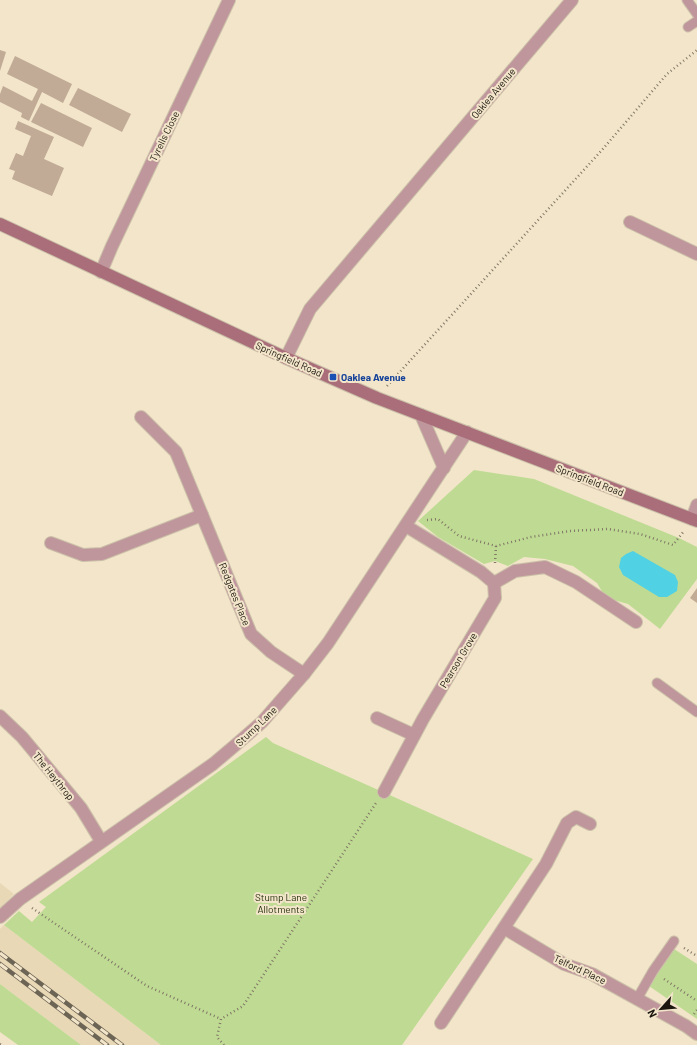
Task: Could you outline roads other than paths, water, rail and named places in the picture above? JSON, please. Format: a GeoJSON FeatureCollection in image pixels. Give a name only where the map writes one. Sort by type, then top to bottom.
{"type":"FeatureCollection","features":[{"type":"Feature","properties":{"kind":"main road","name":"Springfield Road"},"geometry":{"type":"LineString","coordinates":[[0,224],[286,358],[377,398],[694,520]]}},
{"type":"Feature","properties":{"kind":"street","name":"Oaklea Avenue"},"geometry":{"type":"LineString","coordinates":[[286,358],[310,309],[572,0]]}},
{"type":"Feature","properties":{"kind":"street","name":"Tyrells Close"},"geometry":{"type":"LineString","coordinates":[[101,272],[115,238],[225,1]]}},
{"type":"Feature","properties":{"kind":"street"},"geometry":{"type":"LineString","coordinates":[[630,222],[697,254]]}},
{"type":"Feature","properties":{"kind":"street"},"geometry":{"type":"LineString","coordinates":[[421,415],[444,468]]}},
{"type":"Feature","properties":{"kind":"street","name":"Redgates Place"},"geometry":{"type":"LineString","coordinates":[[141,416],[176,452],[251,634],[271,652],[304,674]]}},
{"type":"Feature","properties":{"kind":"street","name":"Stump Lane"},"geometry":{"type":"LineString","coordinates":[[0,917],[16,902],[213,764],[262,722],[304,674],[328,643],[467,432]]}},
{"type":"Feature","properties":{"kind":"street"},"geometry":{"type":"LineString","coordinates":[[694,520],[697,505]]}},
{"type":"Feature","properties":{"kind":"street"},"geometry":{"type":"LineString","coordinates":[[51,543],[82,555],[102,554],[202,515]]}},
{"type":"Feature","properties":{"kind":"street"},"geometry":{"type":"LineString","coordinates":[[406,526],[481,572],[494,583],[515,571],[545,566],[576,582],[636,622]]}},
{"type":"Feature","properties":{"kind":"street","name":"Pearson Grove"},"geometry":{"type":"LineString","coordinates":[[384,792],[414,735],[495,598],[494,583]]}},
{"type":"Feature","properties":{"kind":"street","name":"The Heythrop"},"geometry":{"type":"LineString","coordinates":[[0,716],[22,736],[81,808],[101,841]]}},
{"type":"Feature","properties":{"kind":"street"},"geometry":{"type":"LineString","coordinates":[[378,718],[414,735]]}},
{"type":"Feature","properties":{"kind":"street"},"geometry":{"type":"LineString","coordinates":[[441,1023],[546,864],[567,823],[576,817],[590,824]]}},
{"type":"Feature","properties":{"kind":"street","name":"Telford Place"},"geometry":{"type":"LineString","coordinates":[[504,928],[564,964],[592,974],[697,1034]]}},
{"type":"Feature","properties":{"kind":"lane"},"geometry":{"type":"LineString","coordinates":[[687,0],[697,14]]}},
{"type":"Feature","properties":{"kind":"lane"},"geometry":{"type":"LineString","coordinates":[[688,27],[697,20]]}},
{"type":"Feature","properties":{"kind":"lane"},"geometry":{"type":"LineString","coordinates":[[657,683],[697,712]]}},
{"type":"Feature","properties":{"kind":"lane"},"geometry":{"type":"LineString","coordinates":[[638,999],[653,971],[674,941]]}},
{"type":"Feature","properties":{"kind":"water"},"geometry":{"type":"Polygon","coordinates":[[[633,551],[675,575],[678,582],[677,591],[667,597],[659,597],[623,575],[619,567],[621,558],[633,551]]]}},
{"type":"Feature","properties":{"kind":"railway"},"geometry":{"type":"LineString","coordinates":[[0,953],[122,1045]]}},
{"type":"Feature","properties":{"kind":"railway"},"geometry":{"type":"LineString","coordinates":[[0,964],[107,1045]]}},
{"type":"Feature","properties":{"kind":"place","name":"Oaklea Avenue"},"geometry":{"type":"Point","coordinates":[333,377]}},
{"type":"Feature","properties":{"kind":"park label","name":"Stump Lane Allotments"},"geometry":{"type":"Point","coordinates":[281,902]}}]}
